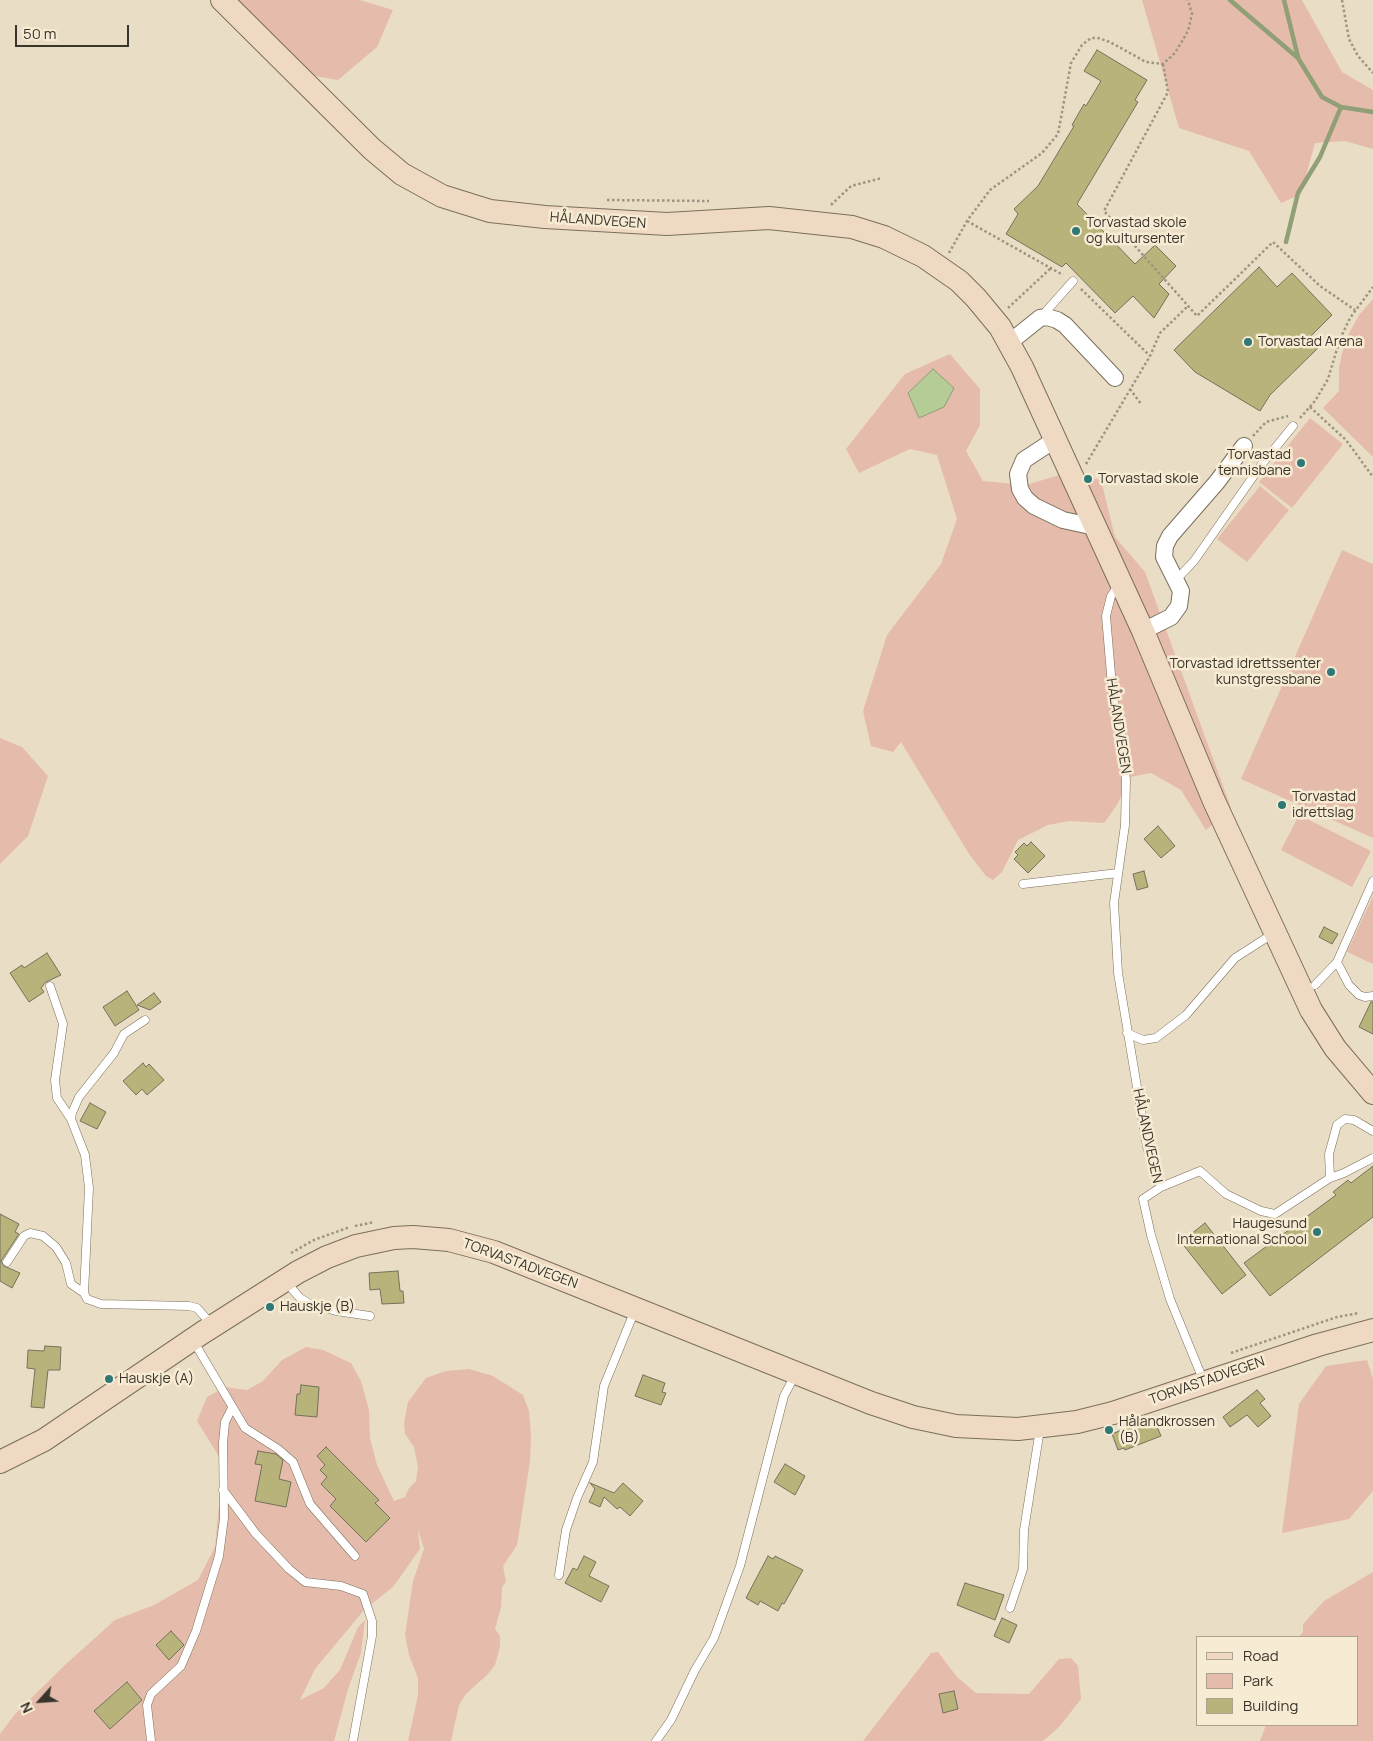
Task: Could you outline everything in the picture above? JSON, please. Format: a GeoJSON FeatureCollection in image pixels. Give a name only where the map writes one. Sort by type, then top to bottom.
{"type":"FeatureCollection","features":[{"type":"Feature","properties":{"kind":"main road","name":"HÅLANDVEGEN"},"geometry":{"type":"LineString","coordinates":[[222,0],[378,156],[408,178],[442,196],[490,211],[546,217],[658,224],[769,218],[852,227],[902,244],[941,268],[976,298],[1015,338],[1056,439],[1143,631],[1214,801],[1274,933],[1324,1033],[1345,1062],[1373,1093]]}},
{"type":"Feature","properties":{"kind":"main road","name":"TORVASTADVEGEN"},"geometry":{"type":"LineString","coordinates":[[0,1462],[44,1440],[284,1280],[327,1257],[356,1246],[394,1238],[431,1238],[466,1244],[494,1252],[871,1403],[936,1422],[992,1429],[1040,1427],[1077,1422],[1113,1413],[1318,1344],[1373,1330]]}},
{"type":"Feature","properties":{"kind":"street"},"geometry":{"type":"LineString","coordinates":[[1015,338],[1040,318],[1047,317],[1057,320],[1065,325],[1115,378]]}},
{"type":"Feature","properties":{"kind":"street"},"geometry":{"type":"LineString","coordinates":[[1056,439],[1024,460],[1018,474],[1020,489],[1025,498],[1034,506],[1070,522],[1095,527]]}},
{"type":"Feature","properties":{"kind":"street"},"geometry":{"type":"LineString","coordinates":[[1143,631],[1171,617],[1182,599],[1176,580],[1166,564],[1164,552],[1167,541],[1218,482],[1244,446]]}},
{"type":"Feature","properties":{"kind":"lane"},"geometry":{"type":"LineString","coordinates":[[1040,318],[1073,281]]}},
{"type":"Feature","properties":{"kind":"lane"},"geometry":{"type":"LineString","coordinates":[[1176,580],[1194,561],[1262,464],[1293,426]]}},
{"type":"Feature","properties":{"kind":"lane","name":"HÅLANDVEGEN"},"geometry":{"type":"LineString","coordinates":[[1121,583],[1111,596],[1106,616],[1113,698],[1121,735],[1126,780],[1125,825],[1114,903],[1115,947],[1147,1147],[1161,1187],[1143,1199],[1170,1299],[1204,1382]]}},
{"type":"Feature","properties":{"kind":"lane"},"geometry":{"type":"LineString","coordinates":[[1023,884],[1118,873]]}},
{"type":"Feature","properties":{"kind":"lane"},"geometry":{"type":"LineString","coordinates":[[1315,985],[1337,962],[1373,881]]}},
{"type":"Feature","properties":{"kind":"lane"},"geometry":{"type":"LineString","coordinates":[[1128,1033],[1143,1040],[1156,1038],[1186,1015],[1235,958],[1274,933]]}},
{"type":"Feature","properties":{"kind":"lane"},"geometry":{"type":"LineString","coordinates":[[1337,962],[1341,973],[1354,990],[1365,997],[1373,996]]}},
{"type":"Feature","properties":{"kind":"lane"},"geometry":{"type":"LineString","coordinates":[[50,986],[63,1024],[55,1080],[57,1098],[71,1119],[85,1155],[89,1188],[84,1293]]}},
{"type":"Feature","properties":{"kind":"lane"},"geometry":{"type":"LineString","coordinates":[[71,1119],[79,1098],[114,1053],[124,1034],[145,1020]]}},
{"type":"Feature","properties":{"kind":"lane"},"geometry":{"type":"LineString","coordinates":[[1330,1178],[1329,1154],[1337,1125],[1345,1119],[1354,1120],[1373,1131]]}},
{"type":"Feature","properties":{"kind":"lane"},"geometry":{"type":"LineString","coordinates":[[1161,1187],[1200,1171],[1226,1194],[1261,1211],[1275,1214],[1330,1178],[1373,1158]]}},
{"type":"Feature","properties":{"kind":"lane"},"geometry":{"type":"LineString","coordinates":[[7,1262],[24,1236],[30,1232],[43,1236],[56,1247],[66,1263],[71,1284],[84,1293],[87,1299],[102,1304],[189,1306],[198,1308],[207,1316],[213,1326]]}},
{"type":"Feature","properties":{"kind":"lane"},"geometry":{"type":"LineString","coordinates":[[284,1280],[300,1298],[310,1304],[336,1311],[370,1316]]}},
{"type":"Feature","properties":{"kind":"lane"},"geometry":{"type":"LineString","coordinates":[[559,1575],[566,1530],[577,1498],[593,1462],[604,1386],[636,1308]]}},
{"type":"Feature","properties":{"kind":"lane"},"geometry":{"type":"LineString","coordinates":[[193,1340],[245,1428],[278,1449],[293,1462],[310,1504],[355,1556]]}},
{"type":"Feature","properties":{"kind":"lane"},"geometry":{"type":"LineString","coordinates":[[656,1741],[671,1720],[695,1670],[714,1638],[740,1566],[784,1396],[796,1373]]}},
{"type":"Feature","properties":{"kind":"lane"},"geometry":{"type":"LineString","coordinates":[[151,1741],[147,1705],[151,1694],[181,1666],[196,1631],[219,1556],[224,1518],[225,1429],[232,1408]]}},
{"type":"Feature","properties":{"kind":"lane"},"geometry":{"type":"LineString","coordinates":[[1010,1608],[1023,1569],[1024,1530],[1040,1427]]}},
{"type":"Feature","properties":{"kind":"lane"},"geometry":{"type":"LineString","coordinates":[[223,1490],[256,1534],[288,1569],[305,1582],[340,1586],[362,1594],[372,1621],[372,1636],[353,1741]]}},
{"type":"Feature","properties":{"kind":"path"},"geometry":{"type":"LineString","coordinates":[[942,252],[947,255],[967,221],[990,190],[1030,162],[1052,143],[1061,123],[1071,63],[1078,50],[1087,41],[1098,38],[1110,42],[1146,62],[1163,64],[1176,52],[1188,31],[1192,14],[1188,0]]}},
{"type":"Feature","properties":{"kind":"path"},"geometry":{"type":"LineString","coordinates":[[1342,0],[1349,39],[1358,56],[1373,73]]}},
{"type":"Feature","properties":{"kind":"path"},"geometry":{"type":"LineString","coordinates":[[1163,64],[1168,92],[1104,211],[1197,316],[1273,242],[1320,286],[1355,310]]}},
{"type":"Feature","properties":{"kind":"path"},"geometry":{"type":"LineString","coordinates":[[831,205],[850,186],[882,178]]}},
{"type":"Feature","properties":{"kind":"path"},"geometry":{"type":"LineString","coordinates":[[605,200],[714,201]]}},
{"type":"Feature","properties":{"kind":"path"},"geometry":{"type":"LineString","coordinates":[[822,204],[836,205]]}},
{"type":"Feature","properties":{"kind":"path"},"geometry":{"type":"LineString","coordinates":[[967,221],[1073,281],[1150,356]]}},
{"type":"Feature","properties":{"kind":"path"},"geometry":{"type":"LineString","coordinates":[[1015,338],[1005,311],[1051,268]]}},
{"type":"Feature","properties":{"kind":"path"},"geometry":{"type":"LineString","coordinates":[[1293,426],[1310,407],[1328,379],[1340,339],[1355,310],[1373,287]]}},
{"type":"Feature","properties":{"kind":"path"},"geometry":{"type":"LineString","coordinates":[[1082,458],[1085,465],[1150,356],[1160,333],[1188,305]]}},
{"type":"Feature","properties":{"kind":"path"},"geometry":{"type":"LineString","coordinates":[[1130,389],[1142,404]]}},
{"type":"Feature","properties":{"kind":"path"},"geometry":{"type":"LineString","coordinates":[[1310,407],[1346,440],[1373,476]]}},
{"type":"Feature","properties":{"kind":"path"},"geometry":{"type":"LineString","coordinates":[[1244,446],[1266,422],[1284,416],[1302,415]]}},
{"type":"Feature","properties":{"kind":"green space"},"geometry":{"type":"Polygon","coordinates":[[[237,0],[360,0],[393,10],[377,47],[338,80],[309,75],[237,0]]]}},
{"type":"Feature","properties":{"kind":"green space"},"geometry":{"type":"Polygon","coordinates":[[[1142,0],[1302,0],[1342,72],[1373,90],[1373,149],[1345,141],[1315,143],[1301,194],[1281,203],[1249,151],[1179,128],[1142,0]]]}},
{"type":"Feature","properties":{"kind":"green space"},"geometry":{"type":"Polygon","coordinates":[[[1373,299],[1373,457],[1323,408],[1339,391],[1339,367],[1345,341],[1359,315],[1373,299]]]}},
{"type":"Feature","properties":{"kind":"green space"},"geometry":{"type":"Polygon","coordinates":[[[950,354],[980,389],[980,425],[966,451],[983,481],[1026,485],[1066,473],[1101,480],[1115,537],[1145,572],[1231,808],[1206,830],[1181,790],[1151,773],[1130,777],[1117,805],[1104,823],[1069,821],[1048,825],[1018,840],[1002,872],[993,880],[986,876],[969,854],[901,742],[893,752],[871,746],[863,711],[887,635],[941,564],[957,519],[937,455],[910,449],[859,473],[846,449],[905,374],[950,354]]]}},
{"type":"Feature","properties":{"kind":"green space","name":"Torvastad tennisbane"},"geometry":{"type":"Polygon","coordinates":[[[1310,418],[1343,444],[1292,508],[1259,482],[1310,418]]]}},
{"type":"Feature","properties":{"kind":"green space"},"geometry":{"type":"Polygon","coordinates":[[[1260,486],[1289,510],[1247,562],[1217,539],[1260,486]]]}},
{"type":"Feature","properties":{"kind":"green space","name":"Torvastad idrettssenter kunstgressbane"},"geometry":{"type":"Polygon","coordinates":[[[1342,550],[1373,564],[1373,838],[1241,779],[1342,550]]]}},
{"type":"Feature","properties":{"kind":"green space"},"geometry":{"type":"Polygon","coordinates":[[[0,738],[22,747],[48,776],[28,836],[0,864],[0,738]]]}},
{"type":"Feature","properties":{"kind":"green space"},"geometry":{"type":"Polygon","coordinates":[[[1299,815],[1371,851],[1352,887],[1281,850],[1299,815]]]}},
{"type":"Feature","properties":{"kind":"green space"},"geometry":{"type":"Polygon","coordinates":[[[1373,896],[1373,964],[1347,952],[1373,896]]]}},
{"type":"Feature","properties":{"kind":"green space"},"geometry":{"type":"Polygon","coordinates":[[[306,1347],[323,1350],[351,1363],[361,1381],[369,1410],[370,1438],[377,1465],[394,1501],[405,1497],[409,1488],[416,1481],[418,1467],[414,1447],[405,1434],[404,1423],[408,1402],[426,1378],[446,1371],[469,1369],[493,1376],[523,1395],[529,1411],[530,1461],[519,1533],[517,1545],[503,1566],[506,1582],[502,1587],[501,1607],[495,1629],[500,1636],[500,1647],[495,1665],[466,1694],[459,1705],[451,1741],[408,1741],[418,1695],[418,1678],[409,1655],[405,1635],[413,1581],[424,1549],[418,1529],[420,1549],[393,1587],[364,1610],[315,1669],[300,1700],[324,1688],[340,1670],[358,1627],[365,1620],[361,1653],[348,1689],[334,1741],[0,1741],[0,1734],[15,1714],[66,1664],[115,1620],[154,1605],[198,1580],[215,1547],[223,1463],[197,1421],[207,1397],[225,1387],[247,1390],[263,1381],[282,1360],[306,1347]]]}},
{"type":"Feature","properties":{"kind":"green space"},"geometry":{"type":"Polygon","coordinates":[[[1367,1360],[1373,1379],[1373,1491],[1349,1519],[1282,1533],[1299,1404],[1326,1366],[1367,1360]]]}},
{"type":"Feature","properties":{"kind":"green space"},"geometry":{"type":"Polygon","coordinates":[[[1373,1572],[1373,1741],[1260,1741],[1266,1726],[1358,1726],[1358,1636],[1300,1636],[1303,1632],[1303,1624],[1324,1601],[1373,1572]]]}},
{"type":"Feature","properties":{"kind":"green space"},"geometry":{"type":"Polygon","coordinates":[[[938,1652],[957,1677],[976,1693],[1029,1694],[1059,1659],[1071,1658],[1078,1666],[1081,1699],[1060,1726],[1043,1741],[863,1741],[931,1653],[938,1652]]]}},
{"type":"Feature","properties":{"kind":"shaded area"},"geometry":{"type":"Polygon","coordinates":[[[933,369],[954,388],[944,407],[919,418],[908,393],[933,369]]]}},
{"type":"Feature","properties":{"kind":"building"},"geometry":{"type":"Polygon","coordinates":[[[1097,50],[1147,80],[1135,100],[1138,102],[1077,204],[1135,264],[1155,245],[1176,266],[1159,284],[1169,294],[1154,318],[1133,296],[1115,313],[1066,263],[1062,267],[1006,234],[1018,214],[1014,209],[1038,186],[1074,126],[1072,125],[1084,104],[1086,106],[1101,81],[1084,71],[1097,50]]]}},
{"type":"Feature","properties":{"kind":"building","name":"Torvastad Arena"},"geometry":{"type":"Polygon","coordinates":[[[1259,267],[1277,287],[1292,273],[1332,315],[1310,337],[1319,347],[1270,395],[1260,411],[1195,372],[1174,350],[1259,267]]]}},
{"type":"Feature","properties":{"kind":"building"},"geometry":{"type":"Polygon","coordinates":[[[1158,826],[1175,846],[1161,858],[1144,839],[1158,826]]]}},
{"type":"Feature","properties":{"kind":"building"},"geometry":{"type":"Polygon","coordinates":[[[1031,842],[1045,856],[1028,873],[1014,859],[1018,855],[1015,852],[1024,843],[1027,846],[1031,842]]]}},
{"type":"Feature","properties":{"kind":"building"},"geometry":{"type":"Polygon","coordinates":[[[1144,871],[1148,887],[1137,890],[1133,874],[1144,871]]]}},
{"type":"Feature","properties":{"kind":"building"},"geometry":{"type":"Polygon","coordinates":[[[1324,927],[1338,934],[1332,944],[1319,937],[1324,927]]]}},
{"type":"Feature","properties":{"kind":"building"},"geometry":{"type":"Polygon","coordinates":[[[47,953],[61,975],[46,982],[41,988],[44,992],[29,1002],[10,973],[22,965],[24,968],[47,953]]]}},
{"type":"Feature","properties":{"kind":"building"},"geometry":{"type":"Polygon","coordinates":[[[127,991],[139,1010],[115,1026],[103,1007],[127,991]]]}},
{"type":"Feature","properties":{"kind":"building"},"geometry":{"type":"Polygon","coordinates":[[[154,993],[161,1002],[150,1010],[137,1005],[154,993]]]}},
{"type":"Feature","properties":{"kind":"building"},"geometry":{"type":"Polygon","coordinates":[[[1371,1002],[1373,1002],[1373,1034],[1359,1027],[1371,1002]]]}},
{"type":"Feature","properties":{"kind":"building"},"geometry":{"type":"Polygon","coordinates":[[[143,1063],[146,1067],[149,1064],[164,1080],[147,1095],[142,1089],[136,1095],[123,1081],[143,1063]]]}},
{"type":"Feature","properties":{"kind":"building"},"geometry":{"type":"Polygon","coordinates":[[[90,1103],[106,1112],[97,1129],[80,1121],[90,1103]]]}},
{"type":"Feature","properties":{"kind":"building"},"geometry":{"type":"Polygon","coordinates":[[[1373,1166],[1373,1217],[1270,1296],[1244,1263],[1336,1195],[1333,1192],[1348,1180],[1351,1183],[1373,1166]]]}},
{"type":"Feature","properties":{"kind":"building"},"geometry":{"type":"Polygon","coordinates":[[[0,1214],[19,1224],[15,1232],[19,1234],[1,1261],[4,1266],[20,1273],[12,1288],[0,1281],[0,1214]]]}},
{"type":"Feature","properties":{"kind":"building"},"geometry":{"type":"Polygon","coordinates":[[[1205,1223],[1246,1275],[1222,1294],[1181,1242],[1205,1223]]]}},
{"type":"Feature","properties":{"kind":"building"},"geometry":{"type":"Polygon","coordinates":[[[398,1271],[400,1291],[403,1291],[404,1303],[382,1304],[380,1289],[370,1290],[369,1273],[398,1271]]]}},
{"type":"Feature","properties":{"kind":"building"},"geometry":{"type":"Polygon","coordinates":[[[45,1346],[61,1347],[60,1370],[48,1370],[44,1408],[31,1407],[35,1369],[27,1368],[28,1350],[44,1351],[45,1346]]]}},
{"type":"Feature","properties":{"kind":"building"},"geometry":{"type":"Polygon","coordinates":[[[643,1375],[665,1383],[662,1392],[666,1393],[661,1405],[635,1396],[643,1375]]]}},
{"type":"Feature","properties":{"kind":"building"},"geometry":{"type":"Polygon","coordinates":[[[301,1385],[319,1387],[317,1417],[295,1415],[297,1394],[300,1394],[301,1385]]]}},
{"type":"Feature","properties":{"kind":"building"},"geometry":{"type":"Polygon","coordinates":[[[1257,1390],[1265,1399],[1260,1403],[1271,1416],[1258,1427],[1247,1415],[1230,1427],[1223,1417],[1257,1390]]]}},
{"type":"Feature","properties":{"kind":"building"},"geometry":{"type":"Polygon","coordinates":[[[1153,1417],[1161,1436],[1125,1450],[1124,1448],[1118,1450],[1112,1434],[1153,1417]]]}},
{"type":"Feature","properties":{"kind":"building"},"geometry":{"type":"Polygon","coordinates":[[[326,1447],[379,1500],[375,1503],[390,1518],[366,1542],[330,1506],[336,1499],[321,1484],[327,1477],[320,1470],[325,1465],[317,1456],[326,1447]]]}},
{"type":"Feature","properties":{"kind":"building"},"geometry":{"type":"Polygon","coordinates":[[[258,1451],[276,1454],[283,1460],[279,1479],[291,1482],[286,1507],[255,1501],[262,1465],[255,1464],[258,1451]]]}},
{"type":"Feature","properties":{"kind":"building"},"geometry":{"type":"Polygon","coordinates":[[[785,1464],[805,1476],[795,1495],[774,1482],[785,1464]]]}},
{"type":"Feature","properties":{"kind":"building"},"geometry":{"type":"Polygon","coordinates":[[[590,1483],[614,1493],[623,1483],[643,1501],[630,1516],[620,1507],[617,1509],[604,1497],[600,1507],[589,1502],[595,1489],[590,1483]]]}},
{"type":"Feature","properties":{"kind":"building"},"geometry":{"type":"Polygon","coordinates":[[[584,1556],[596,1562],[589,1576],[609,1586],[601,1602],[565,1583],[573,1568],[577,1570],[584,1556]]]}},
{"type":"Feature","properties":{"kind":"building"},"geometry":{"type":"Polygon","coordinates":[[[768,1556],[773,1559],[775,1556],[803,1570],[778,1611],[760,1601],[758,1605],[746,1598],[768,1556]]]}},
{"type":"Feature","properties":{"kind":"building"},"geometry":{"type":"Polygon","coordinates":[[[965,1583],[1004,1595],[995,1620],[957,1605],[965,1583]]]}},
{"type":"Feature","properties":{"kind":"building"},"geometry":{"type":"Polygon","coordinates":[[[1002,1618],[1017,1625],[1009,1643],[994,1636],[1002,1618]]]}},
{"type":"Feature","properties":{"kind":"building"},"geometry":{"type":"Polygon","coordinates":[[[171,1631],[184,1645],[169,1660],[156,1645],[171,1631]]]}},
{"type":"Feature","properties":{"kind":"building"},"geometry":{"type":"Polygon","coordinates":[[[127,1682],[142,1700],[110,1729],[94,1711],[127,1682]]]}},
{"type":"Feature","properties":{"kind":"building"},"geometry":{"type":"Polygon","coordinates":[[[954,1691],[958,1709],[943,1713],[939,1694],[954,1691]]]}},
{"type":"Feature","properties":{"kind":"waterway"},"geometry":{"type":"LineString","coordinates":[[1230,0],[1298,58],[1322,97],[1341,107],[1373,112]]}},
{"type":"Feature","properties":{"kind":"waterway"},"geometry":{"type":"LineString","coordinates":[[1284,0],[1298,57]]}},
{"type":"Feature","properties":{"kind":"waterway"},"geometry":{"type":"LineString","coordinates":[[1286,242],[1298,193],[1320,157],[1341,107]]}},
{"type":"Feature","properties":{"kind":"place","name":"Torvastad skole og kultursenter"},"geometry":{"type":"Point","coordinates":[1076,231]}},
{"type":"Feature","properties":{"kind":"place","name":"Torvastad Arena"},"geometry":{"type":"Point","coordinates":[1248,342]}},
{"type":"Feature","properties":{"kind":"place","name":"Torvastad tennisbane"},"geometry":{"type":"Point","coordinates":[1301,463]}},
{"type":"Feature","properties":{"kind":"place","name":"Torvastad skole"},"geometry":{"type":"Point","coordinates":[1088,479]}},
{"type":"Feature","properties":{"kind":"place","name":"Torvastad idrettssenter kunstgressbane"},"geometry":{"type":"Point","coordinates":[1331,672]}},
{"type":"Feature","properties":{"kind":"place","name":"Torvastad idrettslag"},"geometry":{"type":"Point","coordinates":[1282,805]}},
{"type":"Feature","properties":{"kind":"place","name":"Haugesund International School"},"geometry":{"type":"Point","coordinates":[1317,1232]}},
{"type":"Feature","properties":{"kind":"place","name":"Hauskje (B)"},"geometry":{"type":"Point","coordinates":[270,1307]}},
{"type":"Feature","properties":{"kind":"place","name":"Hauskje (A)"},"geometry":{"type":"Point","coordinates":[109,1379]}},
{"type":"Feature","properties":{"kind":"place","name":"Hålandkrossen (B)"},"geometry":{"type":"Point","coordinates":[1109,1430]}}]}
